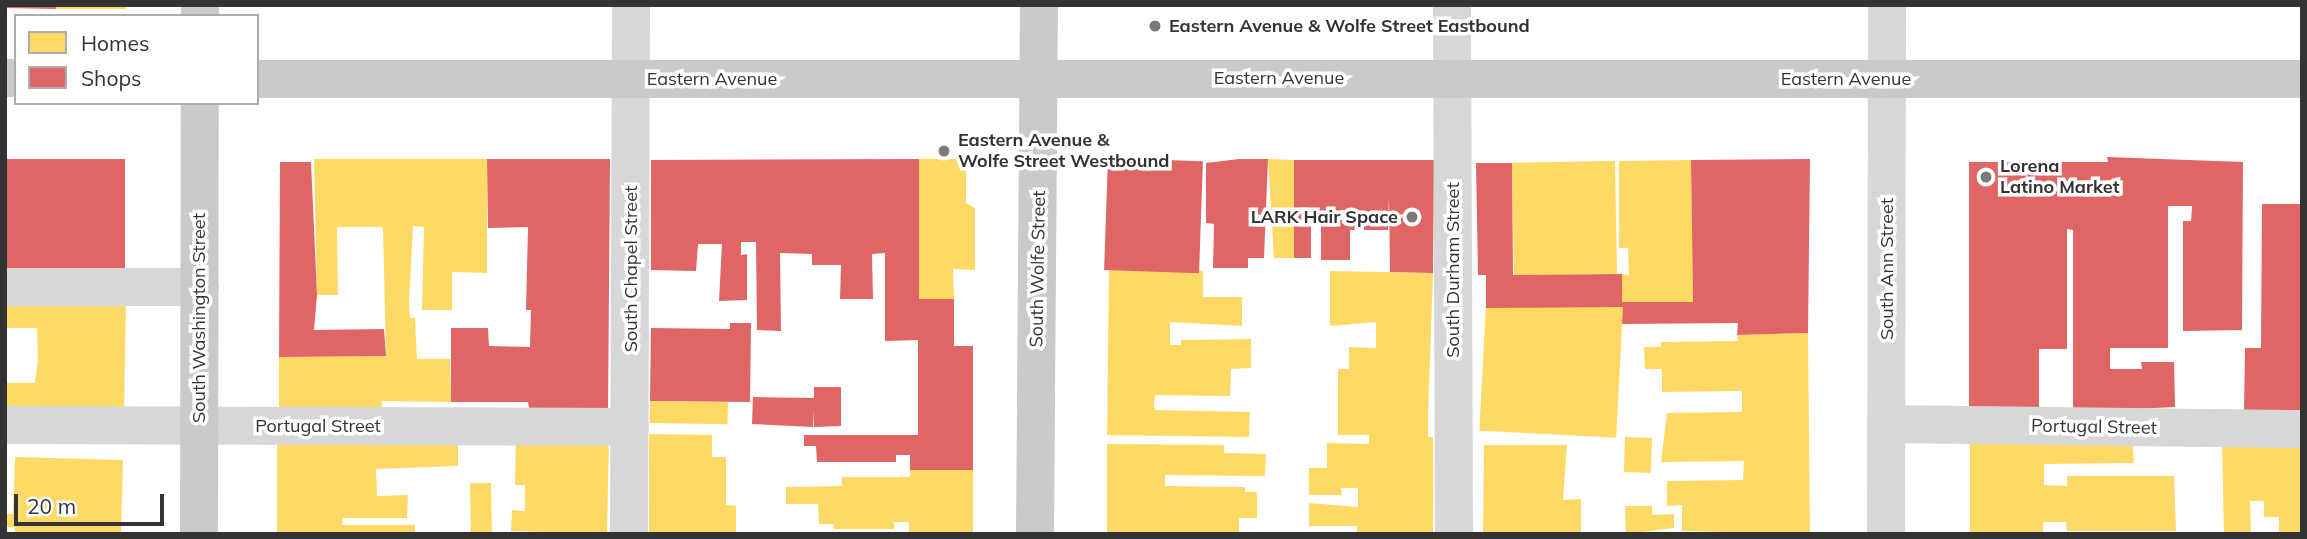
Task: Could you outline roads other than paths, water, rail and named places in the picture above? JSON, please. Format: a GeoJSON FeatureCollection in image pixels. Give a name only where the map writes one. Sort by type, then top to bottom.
{"type":"FeatureCollection","features":[{"type":"Feature","properties":{"kind":"main road","name":"South Wolfe Street"},"geometry":{"type":"LineString","coordinates":[[1035,534],[1039,5]]}},
{"type":"Feature","properties":{"kind":"main road","name":"Eastern Avenue"},"geometry":{"type":"LineString","coordinates":[[259,79],[2302,79]]}},
{"type":"Feature","properties":{"kind":"main road","name":"South Washington Street"},"geometry":{"type":"LineString","coordinates":[[199,534],[200,105]]}},
{"type":"Feature","properties":{"kind":"street","name":"South Chapel Street"},"geometry":{"type":"LineString","coordinates":[[629,534],[631,5]]}},
{"type":"Feature","properties":{"kind":"street","name":"South Durham Street"},"geometry":{"type":"LineString","coordinates":[[1452,5],[1454,534]]}},
{"type":"Feature","properties":{"kind":"street","name":"South Ann Street"},"geometry":{"type":"LineString","coordinates":[[1886,534],[1887,5]]}},
{"type":"Feature","properties":{"kind":"street"},"geometry":{"type":"LineString","coordinates":[[5,287],[200,287]]}},
{"type":"Feature","properties":{"kind":"street","name":"Portugal Street"},"geometry":{"type":"LineString","coordinates":[[1886,424],[2302,429]]}},
{"type":"Feature","properties":{"kind":"street","name":"Portugal Street"},"geometry":{"type":"LineString","coordinates":[[5,425],[630,427]]}},
{"type":"Feature","properties":{"kind":"place","name":"Eastern Avenue & Wolfe Street Eastbound"},"geometry":{"type":"Point","coordinates":[1155,26]}},
{"type":"Feature","properties":{"kind":"place","name":"Eastern Avenue & Wolfe Street Westbound"},"geometry":{"type":"Point","coordinates":[944,151]}},
{"type":"Feature","properties":{"kind":"place","name":"Lorena Latino Market"},"geometry":{"type":"Point","coordinates":[1986,177]}},
{"type":"Feature","properties":{"kind":"place","name":"LARK Hair Space"},"geometry":{"type":"Point","coordinates":[1412,217]}}]}
